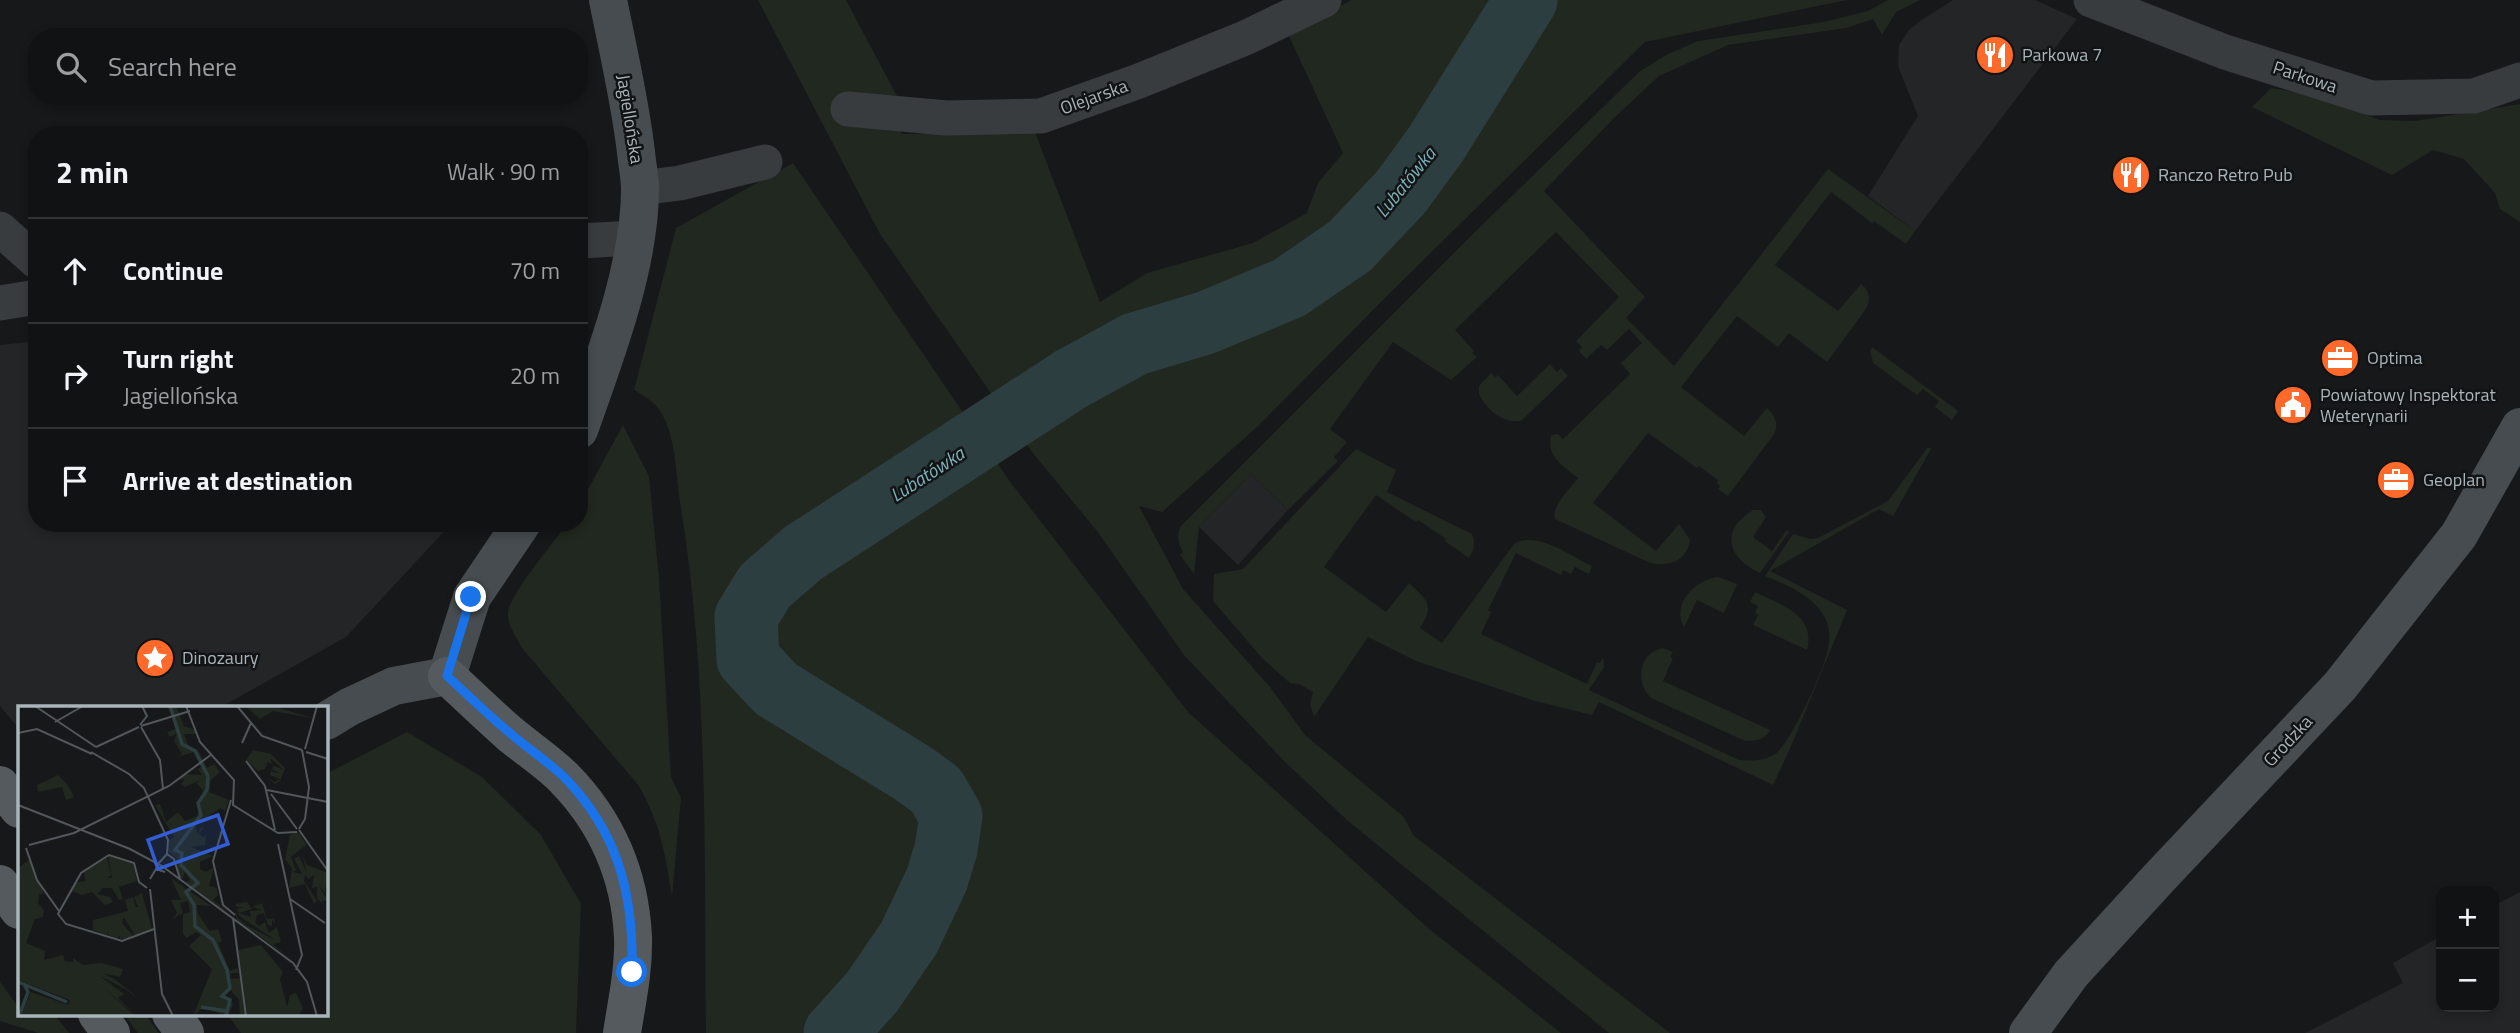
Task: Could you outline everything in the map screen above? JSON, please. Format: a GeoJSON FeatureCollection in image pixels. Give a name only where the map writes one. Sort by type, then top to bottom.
{"type":"FeatureCollection","features":[{"type":"Feature","properties":{"kind":"main road"},"geometry":{"type":"LineString","coordinates":[[447,676],[509,733],[563,777],[593,811],[613,847],[626,885],[633,937],[632,972],[622,1033]]}},
{"type":"Feature","properties":{"kind":"main road"},"geometry":{"type":"LineString","coordinates":[[0,785],[18,808]]}},
{"type":"Feature","properties":{"kind":"main road"},"geometry":{"type":"LineString","coordinates":[[0,884],[18,909]]}},
{"type":"Feature","properties":{"kind":"main road"},"geometry":{"type":"LineString","coordinates":[[98,1016],[111,1033]]}},
{"type":"Feature","properties":{"kind":"main road"},"geometry":{"type":"LineString","coordinates":[[172,1016],[185,1033]]}},
{"type":"Feature","properties":{"kind":"street","name":"Jagiellońska"},"geometry":{"type":"LineString","coordinates":[[588,404],[624,290],[635,238],[640,188],[633,124],[608,0]]}},
{"type":"Feature","properties":{"kind":"street","name":"Olejarska"},"geometry":{"type":"LineString","coordinates":[[848,109],[946,118],[1041,116],[1139,81],[1245,38],[1324,0]]}},
{"type":"Feature","properties":{"kind":"street","name":"Parkowa"},"geometry":{"type":"LineString","coordinates":[[2095,5],[2225,52],[2371,98],[2474,96],[2520,80]]}},
{"type":"Feature","properties":{"kind":"street"},"geometry":{"type":"LineString","coordinates":[[640,188],[680,183],[765,162]]}},
{"type":"Feature","properties":{"kind":"street"},"geometry":{"type":"LineString","coordinates":[[0,229],[28,254]]}},
{"type":"Feature","properties":{"kind":"street"},"geometry":{"type":"LineString","coordinates":[[588,241],[635,238]]}},
{"type":"Feature","properties":{"kind":"street"},"geometry":{"type":"LineString","coordinates":[[0,303],[28,298]]}},
{"type":"Feature","properties":{"kind":"street","name":"Grodzka"},"geometry":{"type":"LineString","coordinates":[[2028,1033],[2080,964],[2340,686],[2459,535],[2520,428]]}},
{"type":"Feature","properties":{"kind":"street"},"geometry":{"type":"LineString","coordinates":[[327,721],[349,707],[394,686],[447,676],[471,597],[516,532]]}},
{"type":"Feature","properties":{"kind":"street"},"geometry":{"type":"LineString","coordinates":[[0,908],[18,896]]}},
{"type":"Feature","properties":{"kind":"shaded area"},"geometry":{"type":"Polygon","coordinates":[[[758,0],[846,0],[898,98],[901,134],[1035,132],[1100,302],[1147,273],[1253,243],[1307,213],[1318,183],[1343,153],[1289,36],[1351,0],[1847,0],[1645,42],[1257,427],[1162,512],[1139,506],[1183,589],[1270,687],[1305,735],[1404,817],[1413,835],[1670,1033],[1609,1033],[1348,821],[1285,762],[1184,655],[1097,531],[1032,452],[880,234],[758,0]]]}},
{"type":"Feature","properties":{"kind":"shaded area"},"geometry":{"type":"Polygon","coordinates":[[[1888,0],[1920,0],[1896,12],[1882,35],[1873,19],[1846,28],[1728,45],[1659,76],[1614,118],[1544,191],[1645,297],[1626,318],[1674,366],[1828,169],[1915,231],[1906,244],[1874,221],[1872,223],[1831,192],[1775,265],[1838,311],[1861,284],[1868,293],[1869,302],[1866,309],[1827,362],[1789,333],[1778,347],[1737,316],[1681,387],[1744,436],[1767,408],[1774,417],[1774,434],[1728,496],[1718,489],[1718,480],[1648,433],[1593,503],[1656,551],[1679,524],[1690,540],[1685,554],[1675,562],[1655,564],[1555,519],[1558,503],[1578,478],[1553,455],[1551,435],[1558,434],[1563,439],[1630,374],[1621,363],[1642,343],[1629,329],[1607,350],[1601,345],[1586,359],[1579,351],[1582,347],[1576,341],[1619,297],[1556,232],[1455,330],[1477,357],[1451,380],[1393,342],[1330,429],[1347,442],[1334,457],[1338,461],[1288,510],[1251,474],[1199,527],[1194,574],[1180,555],[1183,552],[1178,539],[1181,526],[1639,72],[1666,55],[1698,41],[1824,22],[1868,11],[1888,0]]]}},
{"type":"Feature","properties":{"kind":"shaded area"},"geometry":{"type":"Polygon","coordinates":[[[1953,0],[2035,0],[2077,19],[1915,231],[1868,196],[1918,116],[1898,66],[1899,45],[1909,30],[1953,0]]]}},
{"type":"Feature","properties":{"kind":"shaded area"},"geometry":{"type":"Polygon","coordinates":[[[2271,88],[2319,96],[2379,120],[2415,121],[2520,104],[2520,222],[2500,209],[2495,193],[2464,159],[2433,150],[2392,175],[2252,107],[2271,88]]]}},
{"type":"Feature","properties":{"kind":"shaded area"},"geometry":{"type":"Polygon","coordinates":[[[793,163],[1011,483],[1188,712],[1428,928],[1561,1033],[706,1033],[703,767],[696,634],[689,568],[675,457],[667,424],[657,406],[634,390],[676,228],[793,163]]]}},
{"type":"Feature","properties":{"kind":"shaded area"},"geometry":{"type":"Polygon","coordinates":[[[28,342],[28,532],[444,532],[346,637],[223,706],[18,706],[18,728],[0,706],[0,345],[28,342]]]}},
{"type":"Feature","properties":{"kind":"shaded area"},"geometry":{"type":"Polygon","coordinates":[[[1872,347],[1958,411],[1952,420],[1935,407],[1939,401],[1923,389],[1917,395],[1873,363],[1870,351],[1872,347]]]}},
{"type":"Feature","properties":{"kind":"shaded area"},"geometry":{"type":"Polygon","coordinates":[[[1550,364],[1557,372],[1561,368],[1568,376],[1521,421],[1501,418],[1486,405],[1479,394],[1479,386],[1491,373],[1495,377],[1498,375],[1517,396],[1550,364]]]}},
{"type":"Feature","properties":{"kind":"shaded area"},"geometry":{"type":"Polygon","coordinates":[[[623,425],[649,476],[659,578],[671,777],[681,798],[672,897],[661,840],[639,786],[522,648],[509,622],[508,612],[517,592],[561,532],[588,532],[588,489],[623,425]]]}},
{"type":"Feature","properties":{"kind":"shaded area"},"geometry":{"type":"Polygon","coordinates":[[[1928,447],[1931,449],[1893,516],[1879,509],[1770,571],[1847,610],[1789,751],[1773,785],[1599,702],[1592,715],[1535,701],[1416,661],[1368,637],[1314,717],[1310,704],[1313,692],[1299,684],[1290,683],[1262,658],[1213,601],[1214,574],[1243,569],[1356,449],[1396,470],[1387,492],[1472,534],[1473,549],[1469,558],[1418,520],[1416,522],[1376,495],[1324,567],[1386,612],[1409,583],[1425,599],[1428,608],[1420,628],[1442,643],[1514,544],[1533,540],[1553,546],[1592,566],[1589,574],[1575,567],[1571,574],[1563,570],[1561,575],[1516,553],[1488,610],[1491,612],[1481,634],[1587,684],[1597,662],[1600,663],[1603,657],[1604,667],[1589,690],[1739,760],[1762,759],[1775,754],[1781,748],[1798,722],[1821,672],[1829,637],[1827,622],[1814,603],[1799,592],[1765,576],[1793,534],[1810,539],[1818,538],[1888,501],[1928,447]]]}},
{"type":"Feature","properties":{"kind":"shaded area"},"geometry":{"type":"Polygon","coordinates":[[[1251,474],[1288,510],[1238,565],[1199,527],[1251,474]]]}},
{"type":"Feature","properties":{"kind":"shaded area"},"geometry":{"type":"Polygon","coordinates":[[[1753,510],[1761,510],[1766,517],[1753,537],[1772,551],[1787,530],[1789,532],[1760,573],[1741,560],[1732,544],[1735,527],[1753,510]]]}},
{"type":"Feature","properties":{"kind":"shaded area"},"geometry":{"type":"Polygon","coordinates":[[[1718,577],[1737,584],[1724,613],[1697,600],[1684,627],[1681,610],[1688,594],[1701,583],[1718,577]]]}},
{"type":"Feature","properties":{"kind":"shaded area"},"geometry":{"type":"Polygon","coordinates":[[[1755,592],[1794,612],[1801,619],[1808,638],[1807,650],[1753,625],[1758,615],[1755,613],[1758,606],[1750,602],[1755,592]]]}},
{"type":"Feature","properties":{"kind":"shaded area"},"geometry":{"type":"Polygon","coordinates":[[[1663,648],[1673,652],[1670,657],[1673,658],[1663,681],[1770,730],[1768,733],[1759,739],[1745,741],[1651,698],[1643,684],[1642,669],[1648,656],[1663,648]]]}},
{"type":"Feature","properties":{"kind":"shaded area"},"geometry":{"type":"Polygon","coordinates":[[[407,732],[482,777],[541,835],[581,904],[576,1033],[241,1033],[228,1016],[327,1016],[327,773],[407,732]]]}},
{"type":"Feature","properties":{"kind":"shaded area"},"geometry":{"type":"Polygon","coordinates":[[[2520,892],[2520,1033],[2305,1033],[2403,983],[2393,963],[2436,939],[2436,1012],[2499,1012],[2499,903],[2520,892]]]}},
{"type":"Feature","properties":{"kind":"shaded area"},"geometry":{"type":"Polygon","coordinates":[[[0,982],[18,1007],[18,1016],[56,1016],[69,1033],[38,1033],[0,1021],[0,982]]]}},
{"type":"Feature","properties":{"kind":"shaded area"},"geometry":{"type":"Polygon","coordinates":[[[125,1016],[146,1016],[159,1033],[138,1033],[125,1016]]]}},
{"type":"Feature","properties":{"kind":"waterway","name":"Lubatówka"},"geometry":{"type":"LineString","coordinates":[[835,1033],[872,992],[909,938],[937,879],[946,849],[951,816],[936,790],[776,689],[748,659],[746,617],[765,586],[803,553],[1071,379],[1135,344],[1205,323],[1289,288],[1350,246],[1401,192],[1436,144],[1526,0]]}},
{"type":"Feature","properties":{"kind":"place","name":"Parkowa 7"},"geometry":{"type":"Point","coordinates":[1995,55]}},
{"type":"Feature","properties":{"kind":"place","name":"Ranczo Retro Pub"},"geometry":{"type":"Point","coordinates":[2131,175]}},
{"type":"Feature","properties":{"kind":"place","name":"Optima"},"geometry":{"type":"Point","coordinates":[2340,358]}},
{"type":"Feature","properties":{"kind":"place","name":"Powiatowy Inspektorat Weterynarii"},"geometry":{"type":"Point","coordinates":[2293,405]}},
{"type":"Feature","properties":{"kind":"place","name":"Geoplan"},"geometry":{"type":"Point","coordinates":[2396,480]}},
{"type":"Feature","properties":{"kind":"place","name":"Dinozaury"},"geometry":{"type":"Point","coordinates":[155,658]}},
{"type":"Feature","properties":{"kind":"route"},"geometry":{"type":"LineString","coordinates":[[471,597],[447,676],[509,733],[563,777],[593,811],[613,847],[626,885],[633,937],[632,972]]}}]}
